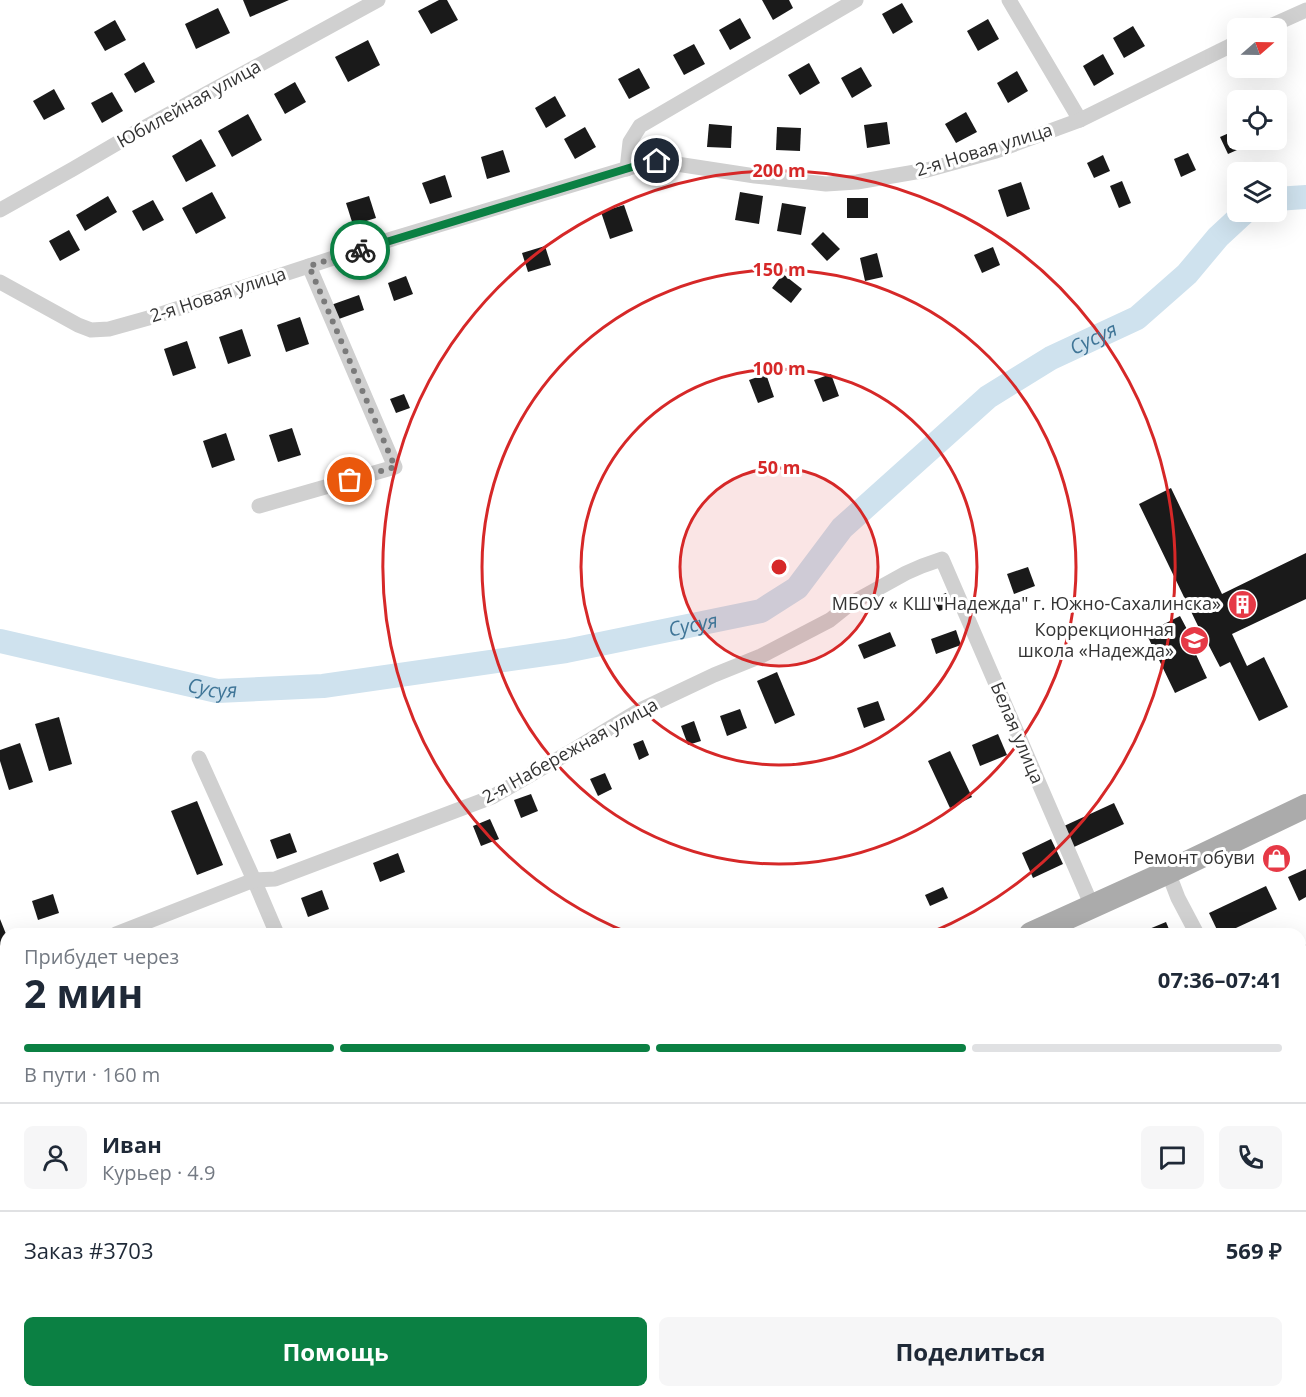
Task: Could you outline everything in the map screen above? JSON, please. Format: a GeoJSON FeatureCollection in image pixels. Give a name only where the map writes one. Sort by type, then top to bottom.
{"type":"FeatureCollection","features":[{"type":"Feature","properties":{"kind":"main road"},"geometry":{"type":"LineString","coordinates":[[1044,928],[1306,806]]}},
{"type":"Feature","properties":{"kind":"street","name":"Юбилейная улица"},"geometry":{"type":"LineString","coordinates":[[0,210],[138,131],[378,0]]}},
{"type":"Feature","properties":{"kind":"street"},"geometry":{"type":"LineString","coordinates":[[627,169],[630,142],[640,126],[856,0]]}},
{"type":"Feature","properties":{"kind":"street"},"geometry":{"type":"LineString","coordinates":[[1009,0],[1080,120]]}},
{"type":"Feature","properties":{"kind":"street"},"geometry":{"type":"LineString","coordinates":[[1286,18],[1306,8],[1302,0]]}},
{"type":"Feature","properties":{"kind":"street","name":"2-я Новая улица"},"geometry":{"type":"LineString","coordinates":[[0,282],[57,315],[91,330],[109,329],[395,238],[657,161],[826,184],[857,182],[939,167],[996,151],[1080,120],[1227,47]]}},
{"type":"Feature","properties":{"kind":"street"},"geometry":{"type":"LineString","coordinates":[[259,506],[395,467],[309,266]]}},
{"type":"Feature","properties":{"kind":"street","name":"2-я Набережная улица"},"geometry":{"type":"LineString","coordinates":[[131,928],[254,880],[274,879],[492,797],[640,710],[714,675],[761,656],[830,620],[850,604],[906,573],[942,559]]}},
{"type":"Feature","properties":{"kind":"street","name":"Белая улица"},"geometry":{"type":"LineString","coordinates":[[942,559],[1092,906]]}},
{"type":"Feature","properties":{"kind":"street"},"geometry":{"type":"LineString","coordinates":[[199,758],[274,928]]}},
{"type":"Feature","properties":{"kind":"street"},"geometry":{"type":"LineString","coordinates":[[1168,872],[1194,928]]}},
{"type":"Feature","properties":{"kind":"building"},"geometry":{"type":"Polygon","coordinates":[[[243,0],[289,0],[250,17],[243,0]]]}},
{"type":"Feature","properties":{"kind":"building"},"geometry":{"type":"Polygon","coordinates":[[[439,0],[447,0],[458,20],[431,34],[418,11],[439,0]]]}},
{"type":"Feature","properties":{"kind":"building"},"geometry":{"type":"Polygon","coordinates":[[[762,0],[789,0],[793,8],[773,20],[762,0]]]}},
{"type":"Feature","properties":{"kind":"building"},"geometry":{"type":"Polygon","coordinates":[[[902,3],[913,22],[893,34],[882,14],[902,3]]]}},
{"type":"Feature","properties":{"kind":"building"},"geometry":{"type":"Polygon","coordinates":[[[218,8],[230,33],[196,49],[185,24],[218,8]]]}},
{"type":"Feature","properties":{"kind":"building"},"geometry":{"type":"Polygon","coordinates":[[[740,18],[751,38],[730,50],[719,30],[740,18]]]}},
{"type":"Feature","properties":{"kind":"building"},"geometry":{"type":"Polygon","coordinates":[[[988,19],[999,39],[978,51],[967,31],[988,19]]]}},
{"type":"Feature","properties":{"kind":"building"},"geometry":{"type":"Polygon","coordinates":[[[115,20],[126,40],[105,51],[94,32],[115,20]]]}},
{"type":"Feature","properties":{"kind":"building"},"geometry":{"type":"Polygon","coordinates":[[[1133,26],[1145,46],[1124,58],[1113,38],[1133,26]]]}},
{"type":"Feature","properties":{"kind":"building"},"geometry":{"type":"Polygon","coordinates":[[[368,40],[380,65],[348,82],[335,57],[368,40]]]}},
{"type":"Feature","properties":{"kind":"building"},"geometry":{"type":"Polygon","coordinates":[[[694,44],[705,64],[684,75],[673,55],[694,44]]]}},
{"type":"Feature","properties":{"kind":"building"},"geometry":{"type":"Polygon","coordinates":[[[1103,54],[1114,74],[1094,86],[1083,66],[1103,54]]]}},
{"type":"Feature","properties":{"kind":"building"},"geometry":{"type":"Polygon","coordinates":[[[144,62],[155,82],[135,93],[124,74],[144,62]]]}},
{"type":"Feature","properties":{"kind":"building"},"geometry":{"type":"Polygon","coordinates":[[[809,63],[820,83],[800,95],[788,75],[809,63]]]}},
{"type":"Feature","properties":{"kind":"building"},"geometry":{"type":"Polygon","coordinates":[[[861,67],[872,86],[852,98],[841,78],[861,67]]]}},
{"type":"Feature","properties":{"kind":"building"},"geometry":{"type":"Polygon","coordinates":[[[639,68],[650,88],[629,99],[618,79],[639,68]]]}},
{"type":"Feature","properties":{"kind":"building"},"geometry":{"type":"Polygon","coordinates":[[[1017,71],[1028,91],[1008,103],[997,83],[1017,71]]]}},
{"type":"Feature","properties":{"kind":"building"},"geometry":{"type":"Polygon","coordinates":[[[295,82],[306,102],[285,114],[274,94],[295,82]]]}},
{"type":"Feature","properties":{"kind":"building"},"geometry":{"type":"Polygon","coordinates":[[[54,89],[65,109],[44,120],[33,101],[54,89]]]}},
{"type":"Feature","properties":{"kind":"building"},"geometry":{"type":"Polygon","coordinates":[[[112,92],[123,111],[102,123],[91,103],[112,92]]]}},
{"type":"Feature","properties":{"kind":"building"},"geometry":{"type":"Polygon","coordinates":[[[555,96],[566,116],[546,128],[535,108],[555,96]]]}},
{"type":"Feature","properties":{"kind":"building"},"geometry":{"type":"Polygon","coordinates":[[[966,112],[977,132],[956,143],[945,124],[966,112]]]}},
{"type":"Feature","properties":{"kind":"building"},"geometry":{"type":"Polygon","coordinates":[[[248,114],[262,140],[232,157],[218,131],[248,114]]]}},
{"type":"Feature","properties":{"kind":"building"},"geometry":{"type":"Polygon","coordinates":[[[887,122],[890,144],[867,148],[864,125],[887,122]]]}},
{"type":"Feature","properties":{"kind":"building"},"geometry":{"type":"Polygon","coordinates":[[[709,124],[732,126],[731,148],[707,147],[709,124]]]}},
{"type":"Feature","properties":{"kind":"building"},"geometry":{"type":"Polygon","coordinates":[[[585,127],[596,147],[575,159],[564,139],[585,127]]]}},
{"type":"Feature","properties":{"kind":"building"},"geometry":{"type":"Polygon","coordinates":[[[777,127],[801,128],[800,151],[776,150],[777,127]]]}},
{"type":"Feature","properties":{"kind":"building"},"geometry":{"type":"Polygon","coordinates":[[[1227,134],[1227,150],[1237,150],[1228,154],[1220,137],[1227,134]]]}},
{"type":"Feature","properties":{"kind":"building"},"geometry":{"type":"Polygon","coordinates":[[[201,139],[216,166],[186,182],[172,156],[201,139]]]}},
{"type":"Feature","properties":{"kind":"building"},"geometry":{"type":"Polygon","coordinates":[[[503,150],[510,172],[487,179],[481,157],[503,150]]]}},
{"type":"Feature","properties":{"kind":"building"},"geometry":{"type":"Polygon","coordinates":[[[1188,153],[1196,170],[1181,177],[1174,159],[1188,153]]]}},
{"type":"Feature","properties":{"kind":"building"},"geometry":{"type":"Polygon","coordinates":[[[1103,155],[1110,171],[1094,178],[1087,163],[1103,155]]]}},
{"type":"Feature","properties":{"kind":"building"},"geometry":{"type":"Polygon","coordinates":[[[445,175],[452,197],[430,204],[422,183],[445,175]]]}},
{"type":"Feature","properties":{"kind":"building"},"geometry":{"type":"Polygon","coordinates":[[[1122,181],[1131,203],[1119,208],[1110,186],[1122,181]]]}},
{"type":"Feature","properties":{"kind":"building"},"geometry":{"type":"Polygon","coordinates":[[[1021,182],[1030,209],[1007,217],[998,190],[1021,182]]]}},
{"type":"Feature","properties":{"kind":"building"},"geometry":{"type":"Polygon","coordinates":[[[212,192],[226,218],[196,234],[182,208],[212,192]]]}},
{"type":"Feature","properties":{"kind":"building"},"geometry":{"type":"Polygon","coordinates":[[[740,192],[763,196],[759,224],[735,220],[740,192]]]}},
{"type":"Feature","properties":{"kind":"building"},"geometry":{"type":"Polygon","coordinates":[[[108,196],[117,212],[85,231],[76,215],[108,196]]]}},
{"type":"Feature","properties":{"kind":"building"},"geometry":{"type":"Polygon","coordinates":[[[369,196],[376,218],[353,225],[346,203],[369,196]]]}},
{"type":"Feature","properties":{"kind":"building"},"geometry":{"type":"Polygon","coordinates":[[[847,198],[868,198],[868,218],[847,218],[847,198]]]}},
{"type":"Feature","properties":{"kind":"building"},"geometry":{"type":"Polygon","coordinates":[[[153,200],[164,220],[143,231],[132,211],[153,200]]]}},
{"type":"Feature","properties":{"kind":"building"},"geometry":{"type":"Polygon","coordinates":[[[782,203],[806,207],[801,235],[777,231],[782,203]]]}},
{"type":"Feature","properties":{"kind":"building"},"geometry":{"type":"Polygon","coordinates":[[[624,205],[633,231],[610,239],[601,212],[624,205]]]}},
{"type":"Feature","properties":{"kind":"building"},"geometry":{"type":"Polygon","coordinates":[[[69,230],[80,250],[60,261],[49,241],[69,230]]]}},
{"type":"Feature","properties":{"kind":"building"},"geometry":{"type":"Polygon","coordinates":[[[823,232],[840,249],[827,261],[811,244],[823,232]]]}},
{"type":"Feature","properties":{"kind":"building"},"geometry":{"type":"Polygon","coordinates":[[[545,246],[551,265],[528,272],[522,253],[545,246]]]}},
{"type":"Feature","properties":{"kind":"building"},"geometry":{"type":"Polygon","coordinates":[[[993,247],[1000,265],[982,273],[974,255],[993,247]]]}},
{"type":"Feature","properties":{"kind":"building"},"geometry":{"type":"Polygon","coordinates":[[[877,253],[883,277],[865,281],[860,258],[877,253]]]}},
{"type":"Feature","properties":{"kind":"building"},"geometry":{"type":"Polygon","coordinates":[[[783,274],[802,289],[791,303],[772,288],[783,274]]]}},
{"type":"Feature","properties":{"kind":"building"},"geometry":{"type":"Polygon","coordinates":[[[406,276],[413,294],[394,301],[388,283],[406,276]]]}},
{"type":"Feature","properties":{"kind":"building"},"geometry":{"type":"Polygon","coordinates":[[[359,295],[364,310],[336,320],[331,305],[359,295]]]}},
{"type":"Feature","properties":{"kind":"building"},"geometry":{"type":"Polygon","coordinates":[[[300,317],[309,344],[286,352],[277,325],[300,317]]]}},
{"type":"Feature","properties":{"kind":"building"},"geometry":{"type":"Polygon","coordinates":[[[242,329],[251,356],[228,364],[219,337],[242,329]]]}},
{"type":"Feature","properties":{"kind":"building"},"geometry":{"type":"Polygon","coordinates":[[[187,341],[196,368],[173,376],[164,349],[187,341]]]}},
{"type":"Feature","properties":{"kind":"building"},"geometry":{"type":"Polygon","coordinates":[[[766,374],[774,397],[758,403],[749,380],[766,374]]]}},
{"type":"Feature","properties":{"kind":"building"},"geometry":{"type":"Polygon","coordinates":[[[831,374],[839,396],[823,402],[814,380],[831,374]]]}},
{"type":"Feature","properties":{"kind":"building"},"geometry":{"type":"Polygon","coordinates":[[[404,394],[410,408],[396,413],[390,399],[404,394]]]}},
{"type":"Feature","properties":{"kind":"building"},"geometry":{"type":"Polygon","coordinates":[[[292,428],[301,455],[278,462],[269,435],[292,428]]]}},
{"type":"Feature","properties":{"kind":"building"},"geometry":{"type":"Polygon","coordinates":[[[226,433],[235,460],[212,468],[203,441],[226,433]]]}},
{"type":"Feature","properties":{"kind":"building","name":"МБОУ « КШ \"Надежда\" г. Южно-Сахалинска»"},"geometry":{"type":"Polygon","coordinates":[[[1171,488],[1222,594],[1306,553],[1306,599],[1232,634],[1247,666],[1264,657],[1288,707],[1259,721],[1230,662],[1220,667],[1207,642],[1193,648],[1207,678],[1175,693],[1146,633],[1180,616],[1189,633],[1199,628],[1139,504],[1171,488]]]}},
{"type":"Feature","properties":{"kind":"building"},"geometry":{"type":"Polygon","coordinates":[[[1028,567],[1035,586],[1014,594],[1007,574],[1028,567]]]}},
{"type":"Feature","properties":{"kind":"building"},"geometry":{"type":"Polygon","coordinates":[[[946,593],[951,607],[939,611],[933,598],[946,593]]]}},
{"type":"Feature","properties":{"kind":"building"},"geometry":{"type":"Polygon","coordinates":[[[956,630],[961,645],[936,654],[931,639],[956,630]]]}},
{"type":"Feature","properties":{"kind":"building"},"geometry":{"type":"Polygon","coordinates":[[[890,632],[896,646],[864,659],[858,645],[890,632]]]}},
{"type":"Feature","properties":{"kind":"building"},"geometry":{"type":"Polygon","coordinates":[[[777,672],[795,715],[775,724],[757,681],[777,672]]]}},
{"type":"Feature","properties":{"kind":"building"},"geometry":{"type":"Polygon","coordinates":[[[878,701],[885,720],[864,728],[857,708],[878,701]]]}},
{"type":"Feature","properties":{"kind":"building"},"geometry":{"type":"Polygon","coordinates":[[[740,709],[747,728],[727,736],[720,716],[740,709]]]}},
{"type":"Feature","properties":{"kind":"building"},"geometry":{"type":"Polygon","coordinates":[[[59,717],[72,764],[49,771],[35,724],[59,717]]]}},
{"type":"Feature","properties":{"kind":"building"},"geometry":{"type":"Polygon","coordinates":[[[694,721],[701,741],[688,745],[681,726],[694,721]]]}},
{"type":"Feature","properties":{"kind":"building"},"geometry":{"type":"Polygon","coordinates":[[[998,734],[1007,755],[980,766],[972,745],[998,734]]]}},
{"type":"Feature","properties":{"kind":"building"},"geometry":{"type":"Polygon","coordinates":[[[643,740],[649,755],[639,760],[633,744],[643,740]]]}},
{"type":"Feature","properties":{"kind":"building"},"geometry":{"type":"Polygon","coordinates":[[[20,743],[33,782],[9,790],[0,761],[0,750],[20,743]]]}},
{"type":"Feature","properties":{"kind":"building"},"geometry":{"type":"Polygon","coordinates":[[[950,751],[972,797],[950,808],[928,761],[950,751]]]}},
{"type":"Feature","properties":{"kind":"building"},"geometry":{"type":"Polygon","coordinates":[[[605,773],[612,789],[598,796],[590,779],[605,773]]]}},
{"type":"Feature","properties":{"kind":"building"},"geometry":{"type":"Polygon","coordinates":[[[531,794],[538,811],[521,818],[514,800],[531,794]]]}},
{"type":"Feature","properties":{"kind":"building"},"geometry":{"type":"Polygon","coordinates":[[[197,801],[223,865],[197,875],[171,811],[197,801]]]}},
{"type":"Feature","properties":{"kind":"building"},"geometry":{"type":"Polygon","coordinates":[[[1114,803],[1124,824],[1074,847],[1064,826],[1114,803]]]}},
{"type":"Feature","properties":{"kind":"building"},"geometry":{"type":"Polygon","coordinates":[[[490,819],[499,839],[481,846],[473,826],[490,819]]]}},
{"type":"Feature","properties":{"kind":"building"},"geometry":{"type":"Polygon","coordinates":[[[290,833],[297,852],[277,859],[270,840],[290,833]]]}},
{"type":"Feature","properties":{"kind":"building"},"geometry":{"type":"Polygon","coordinates":[[[1051,839],[1063,864],[1033,878],[1022,853],[1051,839]]]}},
{"type":"Feature","properties":{"kind":"building"},"geometry":{"type":"Polygon","coordinates":[[[398,853],[405,872],[380,882],[373,863],[398,853]]]}},
{"type":"Feature","properties":{"kind":"building"},"geometry":{"type":"Polygon","coordinates":[[[1306,869],[1306,897],[1299,901],[1288,877],[1306,869]]]}},
{"type":"Feature","properties":{"kind":"building"},"geometry":{"type":"Polygon","coordinates":[[[1266,886],[1277,909],[1236,928],[1216,928],[1209,913],[1266,886]]]}},
{"type":"Feature","properties":{"kind":"building"},"geometry":{"type":"Polygon","coordinates":[[[943,887],[948,898],[930,906],[925,895],[943,887]]]}},
{"type":"Feature","properties":{"kind":"building"},"geometry":{"type":"Polygon","coordinates":[[[322,890],[329,909],[308,917],[301,898],[322,890]]]}},
{"type":"Feature","properties":{"kind":"building"},"geometry":{"type":"Polygon","coordinates":[[[53,894],[59,913],[38,920],[32,901],[53,894]]]}},
{"type":"Feature","properties":{"kind":"building"},"geometry":{"type":"Polygon","coordinates":[[[1166,922],[1168,928],[1152,928],[1166,922]]]}},
{"type":"Feature","properties":{"kind":"waterway","name":"Сусуя"},"geometry":{"type":"LineString","coordinates":[[1287,198],[1306,197]]}},
{"type":"Feature","properties":{"kind":"waterway","name":"Сусуя"},"geometry":{"type":"LineString","coordinates":[[0,641],[217,691],[323,686],[566,651],[761,611],[797,588],[842,528],[988,397],[1051,358],[1137,318],[1187,274],[1218,237],[1234,222]]}},
{"type":"Feature","properties":{"kind":"way so far"},"geometry":{"type":"LineString","coordinates":[[350,480],[395,467],[309,266],[360,250]]}},
{"type":"Feature","properties":{"kind":"place","name":"МБОУ « КШ \"Надежда\" г. Южно-Сахалинска»"},"geometry":{"type":"Point","coordinates":[1242,604]}},
{"type":"Feature","properties":{"kind":"place","name":"Коррекционная школа «Надежда»"},"geometry":{"type":"Point","coordinates":[1195,640]}},
{"type":"Feature","properties":{"kind":"place","name":"Ремонт обуви"},"geometry":{"type":"Point","coordinates":[1276,858]}},
{"type":"Feature","properties":{"kind":"route"},"geometry":{"type":"LineString","coordinates":[[360,250],[657,161]]}}]}
